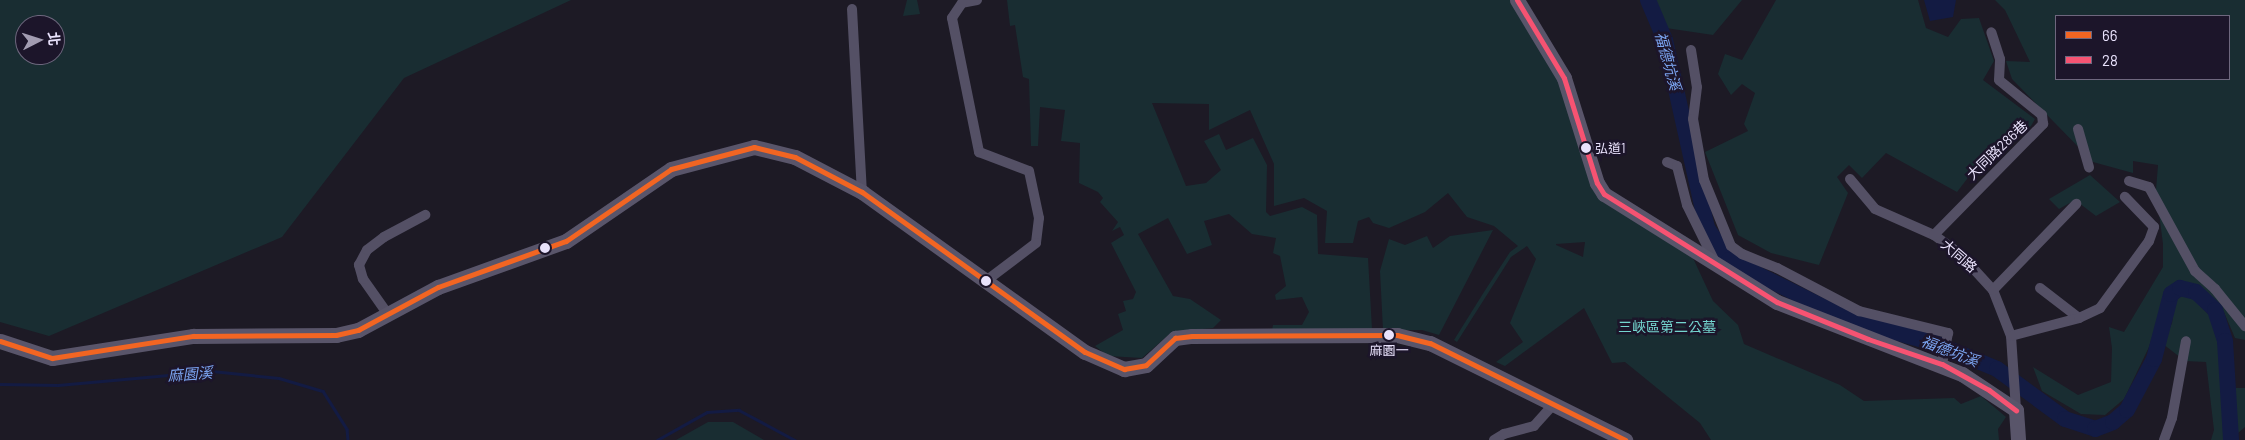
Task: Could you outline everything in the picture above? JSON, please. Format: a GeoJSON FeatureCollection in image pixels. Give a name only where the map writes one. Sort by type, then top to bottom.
{"type":"FeatureCollection","features":[{"type":"Feature","properties":{"kind":"street"},"geometry":{"type":"LineString","coordinates":[[976,0],[962,3],[952,18],[979,152],[1029,171],[1039,218],[1036,243],[986,281]]}},
{"type":"Feature","properties":{"kind":"street"},"geometry":{"type":"LineString","coordinates":[[1517,0],[1564,78],[1597,183],[1604,194],[1777,302],[1868,339],[1943,360],[2016,410],[2018,440]]}},
{"type":"Feature","properties":{"kind":"street"},"geometry":{"type":"LineString","coordinates":[[852,9],[862,192]]}},
{"type":"Feature","properties":{"kind":"street","name":"大同路286巷"},"geometry":{"type":"LineString","coordinates":[[1934,235],[2043,124],[2042,115],[1999,80],[2000,59],[1991,32]]}},
{"type":"Feature","properties":{"kind":"street"},"geometry":{"type":"LineString","coordinates":[[1691,50],[1697,87],[1693,119],[1704,180],[1731,246],[1742,254],[1777,268],[1858,310],[1948,333],[1943,360]]}},
{"type":"Feature","properties":{"kind":"street"},"geometry":{"type":"LineString","coordinates":[[2078,129],[2089,167]]}},
{"type":"Feature","properties":{"kind":"street"},"geometry":{"type":"LineString","coordinates":[[0,341],[52,358],[75,357],[193,336],[336,335],[358,330],[438,287],[566,241],[671,169],[754,147],[795,157],[862,192],[1086,352],[1124,368],[1146,365],[1175,338],[1192,336],[1397,335],[1430,343],[1552,406],[1625,440]]}},
{"type":"Feature","properties":{"kind":"street"},"geometry":{"type":"LineString","coordinates":[[1667,162],[1677,166],[1687,205],[1717,264]]}},
{"type":"Feature","properties":{"kind":"street","name":"大同路"},"geometry":{"type":"LineString","coordinates":[[1850,179],[1875,209],[1934,235],[1960,254],[1993,290],[2011,336],[2016,410]]}},
{"type":"Feature","properties":{"kind":"street"},"geometry":{"type":"LineString","coordinates":[[2129,181],[2149,187],[2195,271],[2216,289],[2245,326]]}},
{"type":"Feature","properties":{"kind":"street"},"geometry":{"type":"LineString","coordinates":[[2011,336],[2079,318],[2100,308],[2149,241],[2154,227],[2125,196]]}},
{"type":"Feature","properties":{"kind":"street"},"geometry":{"type":"LineString","coordinates":[[1993,290],[2076,204]]}},
{"type":"Feature","properties":{"kind":"street"},"geometry":{"type":"LineString","coordinates":[[387,313],[363,279],[359,265],[367,250],[384,237],[425,215]]}},
{"type":"Feature","properties":{"kind":"street"},"geometry":{"type":"LineString","coordinates":[[2040,288],[2079,318]]}},
{"type":"Feature","properties":{"kind":"street"},"geometry":{"type":"LineString","coordinates":[[2164,440],[2172,418],[2186,340]]}},
{"type":"Feature","properties":{"kind":"street"},"geometry":{"type":"LineString","coordinates":[[1494,440],[1504,434],[1534,426],[1552,406]]}},
{"type":"Feature","properties":{"kind":"green space"},"geometry":{"type":"Polygon","coordinates":[[[0,0],[571,0],[404,78],[282,237],[49,336],[0,322],[0,0]]]}},
{"type":"Feature","properties":{"kind":"green space"},"geometry":{"type":"Polygon","coordinates":[[[907,0],[917,0],[920,14],[903,16],[907,0]]]}},
{"type":"Feature","properties":{"kind":"green space","name":"三峽區第二公墓"},"geometry":{"type":"Polygon","coordinates":[[[1007,0],[1510,0],[1565,92],[1579,149],[1596,195],[1693,258],[1713,301],[1738,325],[1744,344],[1840,385],[1864,401],[1954,398],[1961,404],[1981,396],[2006,417],[1998,429],[1999,440],[1711,440],[1700,423],[1625,362],[1612,363],[1584,308],[1505,366],[1496,362],[1523,342],[1510,323],[1536,259],[1527,246],[1511,257],[1457,342],[1454,340],[1484,292],[1510,252],[1518,246],[1494,226],[1467,217],[1448,193],[1425,212],[1389,228],[1373,223],[1369,217],[1358,221],[1353,243],[1325,243],[1327,211],[1304,198],[1274,206],[1274,164],[1250,110],[1209,130],[1209,104],[1152,103],[1186,186],[1206,183],[1221,170],[1204,141],[1219,134],[1226,150],[1253,138],[1267,165],[1266,212],[1270,216],[1302,207],[1317,215],[1318,254],[1368,258],[1372,329],[1272,330],[1273,325],[1302,325],[1309,312],[1302,297],[1276,300],[1275,295],[1286,286],[1280,256],[1273,253],[1276,238],[1252,234],[1229,214],[1204,221],[1212,245],[1187,254],[1168,218],[1138,234],[1173,296],[1190,299],[1221,320],[1213,328],[1172,332],[1142,358],[1108,356],[1095,346],[1123,330],[1118,314],[1126,311],[1123,301],[1133,299],[1136,292],[1111,243],[1124,235],[1120,227],[1112,231],[1118,222],[1100,202],[1103,198],[1098,192],[1079,183],[1080,143],[1061,141],[1065,110],[1040,107],[1038,146],[1031,146],[1029,79],[1023,77],[1015,25],[1010,26],[1007,0]],[[1585,242],[1556,244],[1556,245],[1583,257],[1585,242]]]}},
{"type":"Feature","properties":{"kind":"green space"},"geometry":{"type":"Polygon","coordinates":[[[1654,0],[1742,0],[1713,35],[1666,28],[1654,0]]]}},
{"type":"Feature","properties":{"kind":"green space"},"geometry":{"type":"Polygon","coordinates":[[[1776,0],[1918,0],[1926,28],[1948,37],[1961,19],[1979,18],[1994,61],[1983,80],[2035,119],[2031,126],[1977,166],[1957,192],[1886,153],[1862,178],[1849,165],[1837,177],[1848,193],[1819,265],[1771,253],[1738,235],[1705,152],[1748,131],[1744,124],[1755,93],[1742,84],[1731,95],[1718,74],[1725,54],[1742,60],[1776,0]]]}},
{"type":"Feature","properties":{"kind":"green space"},"geometry":{"type":"Polygon","coordinates":[[[1995,0],[2245,0],[2245,340],[2235,338],[2223,310],[2198,286],[2178,280],[2166,292],[2149,347],[2124,399],[2105,415],[2081,414],[2042,391],[2033,367],[2078,395],[2111,382],[2112,348],[2109,327],[2124,332],[2163,267],[2163,244],[2156,190],[2158,165],[2133,161],[2133,173],[2093,162],[2012,79],[2006,61],[2030,62],[2005,10],[1995,0]]]}},
{"type":"Feature","properties":{"kind":"green space"},"geometry":{"type":"Polygon","coordinates":[[[2090,175],[2120,202],[2096,216],[2075,200],[2059,209],[2049,199],[2090,175]]]}},
{"type":"Feature","properties":{"kind":"green space"},"geometry":{"type":"Polygon","coordinates":[[[1493,230],[1439,335],[1422,330],[1383,330],[1380,271],[1389,239],[1405,245],[1427,236],[1433,248],[1450,236],[1493,230]]]}},
{"type":"Feature","properties":{"kind":"green space"},"geometry":{"type":"Polygon","coordinates":[[[2183,295],[2193,299],[2209,315],[2218,343],[2226,440],[2211,440],[2214,430],[2206,362],[2185,361],[2163,344],[2172,323],[2175,301],[2183,295]]]}},
{"type":"Feature","properties":{"kind":"green space"},"geometry":{"type":"Polygon","coordinates":[[[2232,388],[2245,388],[2245,427],[2238,433],[2232,388]]]}},
{"type":"Feature","properties":{"kind":"green space"},"geometry":{"type":"Polygon","coordinates":[[[708,422],[733,422],[764,440],[676,440],[708,422]]]}},
{"type":"Feature","properties":{"kind":"water"},"geometry":{"type":"Polygon","coordinates":[[[1924,0],[1956,0],[1953,17],[1930,21],[1924,0]]]}},
{"type":"Feature","properties":{"kind":"waterway","name":"福德坑溪"},"geometry":{"type":"LineString","coordinates":[[1648,0],[1665,40],[1707,228],[1729,260],[1848,319],[1934,343],[1997,369],[2065,419],[2095,429],[2113,422],[2127,410],[2154,359],[2171,294],[2180,288],[2196,292],[2215,310],[2225,341],[2231,440]]}},
{"type":"Feature","properties":{"kind":"waterway","name":"麻園溪"},"geometry":{"type":"LineString","coordinates":[[0,384],[58,385],[212,371],[279,378],[323,391],[347,429],[348,440]]}},
{"type":"Feature","properties":{"kind":"waterway","name":"麻園溪"},"geometry":{"type":"LineString","coordinates":[[657,440],[707,412],[739,410],[795,440]]}},
{"type":"Feature","properties":{"kind":"transit line","name":"28"},"geometry":{"type":"LineString","coordinates":[[1517,0],[1564,78],[1597,183],[1604,194],[1777,302],[1868,339],[1942,364],[1989,390],[2016,410]]}},
{"type":"Feature","properties":{"kind":"transit line","name":"66"},"geometry":{"type":"LineString","coordinates":[[0,341],[52,358],[193,336],[336,335],[358,330],[438,287],[566,241],[671,169],[754,147],[795,157],[862,192],[1085,352],[1124,369],[1146,365],[1175,338],[1192,336],[1397,335],[1430,343],[1625,440]]}},
{"type":"Feature","properties":{"kind":"place","name":"弘道1"},"geometry":{"type":"Point","coordinates":[1586,148]}},
{"type":"Feature","properties":{"kind":"place","name":"麻園一"},"geometry":{"type":"Point","coordinates":[1389,335]}}]}
